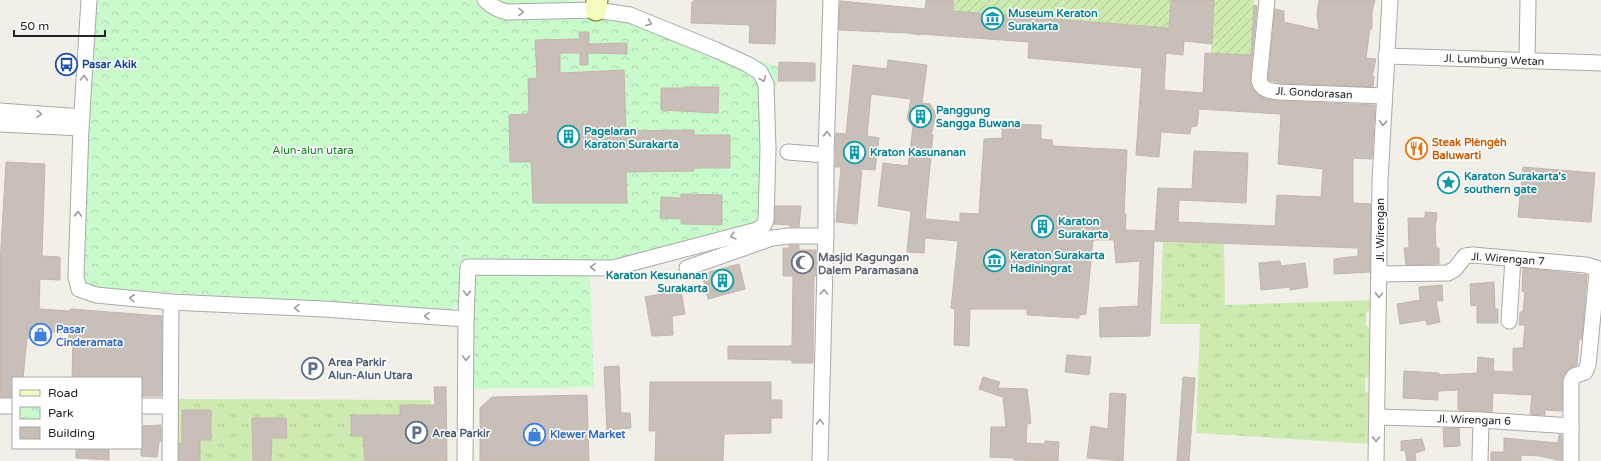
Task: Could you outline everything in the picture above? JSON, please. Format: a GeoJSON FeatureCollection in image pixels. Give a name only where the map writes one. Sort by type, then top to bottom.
{"type":"FeatureCollection","features":[{"type":"Feature","properties":{"kind":"street"},"geometry":{"type":"LineString","coordinates":[[89,0],[82,123],[76,277],[79,289],[96,295],[171,302],[323,309],[466,319]]}},
{"type":"Feature","properties":{"kind":"street"},"geometry":{"type":"LineString","coordinates":[[465,461],[468,267],[614,268],[757,230],[764,225],[766,220],[778,151],[766,84],[764,78],[756,69],[710,47],[630,15],[597,5],[507,12],[497,10],[490,6],[485,0]]}},
{"type":"Feature","properties":{"kind":"street"},"geometry":{"type":"LineString","coordinates":[[820,461],[826,236],[826,155],[831,0]]}},
{"type":"Feature","properties":{"kind":"street","name":"Jl. Gondorasan"},"geometry":{"type":"LineString","coordinates":[[1267,0],[1259,80],[1262,88],[1279,92],[1384,96]]}},
{"type":"Feature","properties":{"kind":"street","name":"Jl. Wirengan"},"geometry":{"type":"LineString","coordinates":[[1376,461],[1380,181],[1390,0]]}},
{"type":"Feature","properties":{"kind":"street"},"geometry":{"type":"LineString","coordinates":[[1527,61],[1528,0]]}},
{"type":"Feature","properties":{"kind":"street","name":"Jl. Lumbung Wetan"},"geometry":{"type":"LineString","coordinates":[[1386,56],[1601,63]]}},
{"type":"Feature","properties":{"kind":"street"},"geometry":{"type":"LineString","coordinates":[[0,111],[82,123]]}},
{"type":"Feature","properties":{"kind":"street"},"geometry":{"type":"LineString","coordinates":[[0,124],[82,123]]}},
{"type":"Feature","properties":{"kind":"street"},"geometry":{"type":"LineString","coordinates":[[778,151],[826,155]]}},
{"type":"Feature","properties":{"kind":"street"},"geometry":{"type":"LineString","coordinates":[[687,268],[772,238],[826,236]]}},
{"type":"Feature","properties":{"kind":"street","name":"Jl. Wirengan 7"},"geometry":{"type":"LineString","coordinates":[[1379,274],[1448,273],[1455,269],[1468,255],[1586,265],[1596,268],[1597,273],[1588,365],[1585,372],[1574,376],[1572,379],[1571,426]]}},
{"type":"Feature","properties":{"kind":"street"},"geometry":{"type":"LineString","coordinates":[[1509,321],[1513,259]]}},
{"type":"Feature","properties":{"kind":"street"},"geometry":{"type":"LineString","coordinates":[[170,461],[171,302]]}},
{"type":"Feature","properties":{"kind":"street"},"geometry":{"type":"LineString","coordinates":[[1579,400],[1579,461]]}},
{"type":"Feature","properties":{"kind":"street"},"geometry":{"type":"LineString","coordinates":[[0,406],[12,406]]}},
{"type":"Feature","properties":{"kind":"street"},"geometry":{"type":"LineString","coordinates":[[142,406],[170,406]]}},
{"type":"Feature","properties":{"kind":"street","name":"Jl. Wirengan 6"},"geometry":{"type":"LineString","coordinates":[[1377,417],[1481,420],[1571,426]]}},
{"type":"Feature","properties":{"kind":"street"},"geometry":{"type":"LineString","coordinates":[[1480,461],[1481,420]]}},
{"type":"Feature","properties":{"kind":"street"},"geometry":{"type":"LineString","coordinates":[[1571,426],[1571,461]]}},
{"type":"Feature","properties":{"kind":"green space","name":"Alun-alun utara"},"geometry":{"type":"Polygon","coordinates":[[[95,0],[568,0],[606,5],[778,67],[761,227],[712,246],[590,277],[594,387],[457,389],[461,233],[458,304],[451,310],[92,288],[85,285],[82,278],[95,0]]]}},
{"type":"Feature","properties":{"kind":"green space"},"geometry":{"type":"Polygon","coordinates":[[[953,0],[1171,0],[1169,28],[953,11],[953,0]]]}},
{"type":"Feature","properties":{"kind":"green space"},"geometry":{"type":"Polygon","coordinates":[[[1214,0],[1254,0],[1251,55],[1211,53],[1214,0]]]}},
{"type":"Feature","properties":{"kind":"green space"},"geometry":{"type":"Polygon","coordinates":[[[1163,242],[1224,244],[1225,305],[1374,300],[1373,309],[1366,313],[1366,326],[1373,329],[1372,375],[1365,379],[1365,391],[1371,394],[1371,444],[1196,433],[1200,324],[1160,324],[1163,242]]]}},
{"type":"Feature","properties":{"kind":"green space"},"geometry":{"type":"Polygon","coordinates":[[[174,399],[431,400],[433,461],[173,461],[174,399]]]}},
{"type":"Feature","properties":{"kind":"building"},"geometry":{"type":"Polygon","coordinates":[[[694,0],[776,0],[775,44],[749,43],[750,25],[691,23],[692,2],[694,2],[694,0]]]}},
{"type":"Feature","properties":{"kind":"building"},"geometry":{"type":"Polygon","coordinates":[[[926,0],[953,0],[953,11],[1169,28],[1171,0],[1214,0],[1212,44],[1184,41],[1183,55],[1166,53],[1164,90],[1203,93],[1205,53],[1251,55],[1254,5],[1257,6],[1250,79],[1252,88],[1258,95],[1266,99],[1278,101],[1375,105],[1372,159],[1353,158],[1353,203],[1371,204],[1370,272],[1334,274],[1334,259],[1358,256],[1358,248],[1154,241],[1150,336],[1100,337],[1099,308],[1138,306],[1140,261],[1116,263],[1114,240],[1093,240],[1086,314],[1079,315],[1079,318],[1027,315],[1027,309],[970,309],[969,346],[954,345],[955,309],[951,308],[958,241],[925,238],[924,253],[907,252],[911,211],[878,206],[883,163],[908,166],[913,127],[907,119],[911,99],[871,94],[867,136],[879,138],[875,170],[862,169],[857,224],[836,222],[841,167],[835,167],[836,133],[846,134],[853,65],[887,69],[888,60],[927,65],[922,103],[930,104],[936,114],[931,135],[933,135],[925,219],[960,222],[960,213],[979,214],[984,139],[1002,138],[1002,124],[1041,125],[1041,139],[1052,140],[1053,146],[1127,150],[1124,214],[1126,214],[1125,230],[1155,231],[1158,188],[1192,189],[1194,151],[1248,153],[1246,203],[1179,200],[1178,222],[1275,226],[1277,195],[1321,197],[1323,169],[1278,164],[1281,114],[1199,109],[1197,126],[1191,127],[1190,134],[1161,132],[1159,157],[1136,155],[1142,68],[1028,58],[1029,42],[908,33],[839,30],[840,1],[925,9],[926,0]]]}},
{"type":"Feature","properties":{"kind":"building"},"geometry":{"type":"Polygon","coordinates":[[[1319,0],[1375,0],[1372,11],[1372,29],[1370,29],[1366,58],[1376,59],[1372,76],[1374,76],[1373,87],[1280,83],[1268,80],[1275,9],[1284,11],[1284,22],[1319,30],[1317,14],[1319,0]]]}},
{"type":"Feature","properties":{"kind":"building","name":"Pagelaran Karaton Surakarta"},"geometry":{"type":"Polygon","coordinates":[[[579,32],[589,32],[589,44],[627,43],[627,54],[588,53],[588,65],[580,65],[580,53],[560,53],[560,73],[624,70],[626,131],[694,130],[694,135],[730,135],[730,168],[694,168],[694,171],[626,172],[627,203],[533,203],[531,162],[510,162],[509,115],[529,114],[528,79],[537,78],[535,40],[580,39],[579,32]]]}},
{"type":"Feature","properties":{"kind":"building"},"geometry":{"type":"Polygon","coordinates":[[[779,62],[815,63],[815,81],[778,81],[779,62]]]}},
{"type":"Feature","properties":{"kind":"building"},"geometry":{"type":"Polygon","coordinates":[[[719,87],[718,113],[661,110],[661,88],[719,87]]]}},
{"type":"Feature","properties":{"kind":"building"},"geometry":{"type":"Polygon","coordinates":[[[6,162],[45,164],[42,256],[60,257],[60,280],[40,279],[39,309],[70,311],[70,309],[162,316],[161,396],[142,396],[142,377],[72,377],[73,341],[68,341],[69,333],[35,331],[35,338],[27,338],[23,377],[12,377],[12,397],[0,397],[0,264],[6,162]]]}},
{"type":"Feature","properties":{"kind":"building"},"geometry":{"type":"Polygon","coordinates":[[[1523,167],[1595,173],[1591,222],[1518,217],[1523,167]]]}},
{"type":"Feature","properties":{"kind":"building"},"geometry":{"type":"Polygon","coordinates":[[[681,194],[722,195],[722,225],[681,224],[681,219],[660,218],[661,197],[681,198],[681,194]]]}},
{"type":"Feature","properties":{"kind":"building"},"geometry":{"type":"Polygon","coordinates":[[[775,206],[801,206],[799,227],[774,224],[775,206]]]}},
{"type":"Feature","properties":{"kind":"building"},"geometry":{"type":"Polygon","coordinates":[[[1425,212],[1437,213],[1435,223],[1436,248],[1439,248],[1439,264],[1406,265],[1404,248],[1409,248],[1408,218],[1425,218],[1425,212]]]}},
{"type":"Feature","properties":{"kind":"building"},"geometry":{"type":"Polygon","coordinates":[[[789,245],[799,245],[799,250],[816,250],[816,276],[814,276],[813,363],[792,363],[792,360],[728,359],[728,346],[792,346],[793,276],[783,276],[783,248],[789,248],[789,245]]]}},
{"type":"Feature","properties":{"kind":"building"},"geometry":{"type":"Polygon","coordinates":[[[1280,261],[1281,266],[1305,263],[1308,287],[1290,290],[1290,287],[1261,290],[1259,263],[1280,261]]]}},
{"type":"Feature","properties":{"kind":"building","name":"Karaton Kesunanan Surakarta"},"geometry":{"type":"Polygon","coordinates":[[[739,264],[745,289],[708,299],[702,274],[739,264]]]}},
{"type":"Feature","properties":{"kind":"building"},"geometry":{"type":"Polygon","coordinates":[[[1523,268],[1587,275],[1582,339],[1579,339],[1577,365],[1570,368],[1563,377],[1562,411],[1545,410],[1545,415],[1530,414],[1532,395],[1493,393],[1492,412],[1458,410],[1458,390],[1438,391],[1438,400],[1403,398],[1404,371],[1439,373],[1439,375],[1477,373],[1478,357],[1494,359],[1493,371],[1513,372],[1513,348],[1523,348],[1525,325],[1519,325],[1520,312],[1523,312],[1525,292],[1522,291],[1523,268]]]}},
{"type":"Feature","properties":{"kind":"building"},"geometry":{"type":"Polygon","coordinates":[[[1494,282],[1495,309],[1498,309],[1498,323],[1477,323],[1477,305],[1471,306],[1470,284],[1494,282]]]}},
{"type":"Feature","properties":{"kind":"building"},"geometry":{"type":"Polygon","coordinates":[[[1442,285],[1443,301],[1436,301],[1440,322],[1427,325],[1426,320],[1400,324],[1397,304],[1420,300],[1419,287],[1442,285]]]}},
{"type":"Feature","properties":{"kind":"building"},"geometry":{"type":"Polygon","coordinates":[[[681,290],[685,314],[672,316],[673,335],[652,336],[645,297],[681,290]]]}},
{"type":"Feature","properties":{"kind":"building"},"geometry":{"type":"Polygon","coordinates":[[[1067,355],[1091,357],[1089,375],[1065,372],[1067,355]]]}},
{"type":"Feature","properties":{"kind":"building"},"geometry":{"type":"Polygon","coordinates":[[[619,366],[621,413],[630,413],[631,428],[607,430],[604,367],[619,366]]]}},
{"type":"Feature","properties":{"kind":"building"},"geometry":{"type":"Polygon","coordinates":[[[983,377],[1000,382],[998,388],[1027,389],[1031,423],[1027,424],[1026,443],[1045,444],[1045,441],[1059,442],[1058,461],[1014,460],[1014,458],[990,457],[991,427],[1006,427],[1003,397],[979,389],[983,377]]]}},
{"type":"Feature","properties":{"kind":"building"},"geometry":{"type":"Polygon","coordinates":[[[1183,377],[1195,378],[1189,461],[1177,461],[1183,377]]]}},
{"type":"Feature","properties":{"kind":"building"},"geometry":{"type":"Polygon","coordinates":[[[650,382],[771,382],[771,400],[782,400],[782,418],[771,418],[771,433],[724,434],[723,461],[655,461],[656,431],[649,431],[650,382]]]}},
{"type":"Feature","properties":{"kind":"building"},"geometry":{"type":"Polygon","coordinates":[[[434,387],[446,387],[447,461],[365,461],[363,436],[351,436],[351,415],[400,415],[400,405],[435,405],[434,387]]]}},
{"type":"Feature","properties":{"kind":"building"},"geometry":{"type":"Polygon","coordinates":[[[1110,393],[1126,394],[1123,461],[1087,458],[1091,426],[1108,429],[1110,393]]]}},
{"type":"Feature","properties":{"kind":"building","name":"Klewer Market"},"geometry":{"type":"Polygon","coordinates":[[[587,395],[589,461],[480,461],[480,408],[492,397],[587,395]]]}},
{"type":"Feature","properties":{"kind":"building"},"geometry":{"type":"Polygon","coordinates":[[[182,410],[211,410],[211,440],[200,440],[200,461],[179,461],[179,443],[182,444],[182,410]]]}},
{"type":"Feature","properties":{"kind":"building"},"geometry":{"type":"Polygon","coordinates":[[[252,418],[286,418],[287,438],[272,438],[271,461],[253,461],[252,418]]]}},
{"type":"Feature","properties":{"kind":"building"},"geometry":{"type":"Polygon","coordinates":[[[161,425],[161,441],[159,442],[157,457],[141,456],[142,426],[161,425]]]}},
{"type":"Feature","properties":{"kind":"building"},"geometry":{"type":"Polygon","coordinates":[[[1443,428],[1459,428],[1460,446],[1444,447],[1443,428]]]}},
{"type":"Feature","properties":{"kind":"building"},"geometry":{"type":"Polygon","coordinates":[[[1559,435],[1562,435],[1562,461],[1540,456],[1521,455],[1521,461],[1491,461],[1491,452],[1504,452],[1504,438],[1558,443],[1559,435]]]}},
{"type":"Feature","properties":{"kind":"building"},"geometry":{"type":"Polygon","coordinates":[[[1422,439],[1425,450],[1415,453],[1416,461],[1407,461],[1405,450],[1401,451],[1401,441],[1422,439]]]}},
{"type":"Feature","properties":{"kind":"building"},"geometry":{"type":"Polygon","coordinates":[[[76,449],[109,449],[109,460],[76,458],[76,449]]]}},
{"type":"Feature","properties":{"kind":"place","name":"Museum Keraton Surakarta"},"geometry":{"type":"Point","coordinates":[993,19]}},
{"type":"Feature","properties":{"kind":"place","name":"Pasar Akik"},"geometry":{"type":"Point","coordinates":[67,64]}},
{"type":"Feature","properties":{"kind":"place","name":"Panggung Sangga Buwana"},"geometry":{"type":"Point","coordinates":[921,116]}},
{"type":"Feature","properties":{"kind":"place","name":"Pagelaran Karaton Surakarta"},"geometry":{"type":"Point","coordinates":[568,137]}},
{"type":"Feature","properties":{"kind":"place","name":"Steak Plèngèh Baluwarti"},"geometry":{"type":"Point","coordinates":[1416,148]}},
{"type":"Feature","properties":{"kind":"place","name":"Kraton Kasunanan"},"geometry":{"type":"Point","coordinates":[854,152]}},
{"type":"Feature","properties":{"kind":"place","name":"Karaton Surakarta's southern gate"},"geometry":{"type":"Point","coordinates":[1448,182]}},
{"type":"Feature","properties":{"kind":"place","name":"Karaton Surakarta"},"geometry":{"type":"Point","coordinates":[1042,227]}},
{"type":"Feature","properties":{"kind":"place","name":"Keraton Surakarta Hadiningrat"},"geometry":{"type":"Point","coordinates":[995,261]}},
{"type":"Feature","properties":{"kind":"place","name":"Masjid Kagungan Dalem Paramasana"},"geometry":{"type":"Point","coordinates":[802,263]}},
{"type":"Feature","properties":{"kind":"place","name":"Karaton Kesunanan Surakarta"},"geometry":{"type":"Point","coordinates":[723,281]}},
{"type":"Feature","properties":{"kind":"place","name":"Pasar Cinderamata"},"geometry":{"type":"Point","coordinates":[40,335]}},
{"type":"Feature","properties":{"kind":"place","name":"Area Parkir Alun-Alun Utara"},"geometry":{"type":"Point","coordinates":[312,368]}},
{"type":"Feature","properties":{"kind":"place","name":"Area Parkir"},"geometry":{"type":"Point","coordinates":[416,433]}},
{"type":"Feature","properties":{"kind":"place","name":"Klewer Market"},"geometry":{"type":"Point","coordinates":[534,434]}}]}
